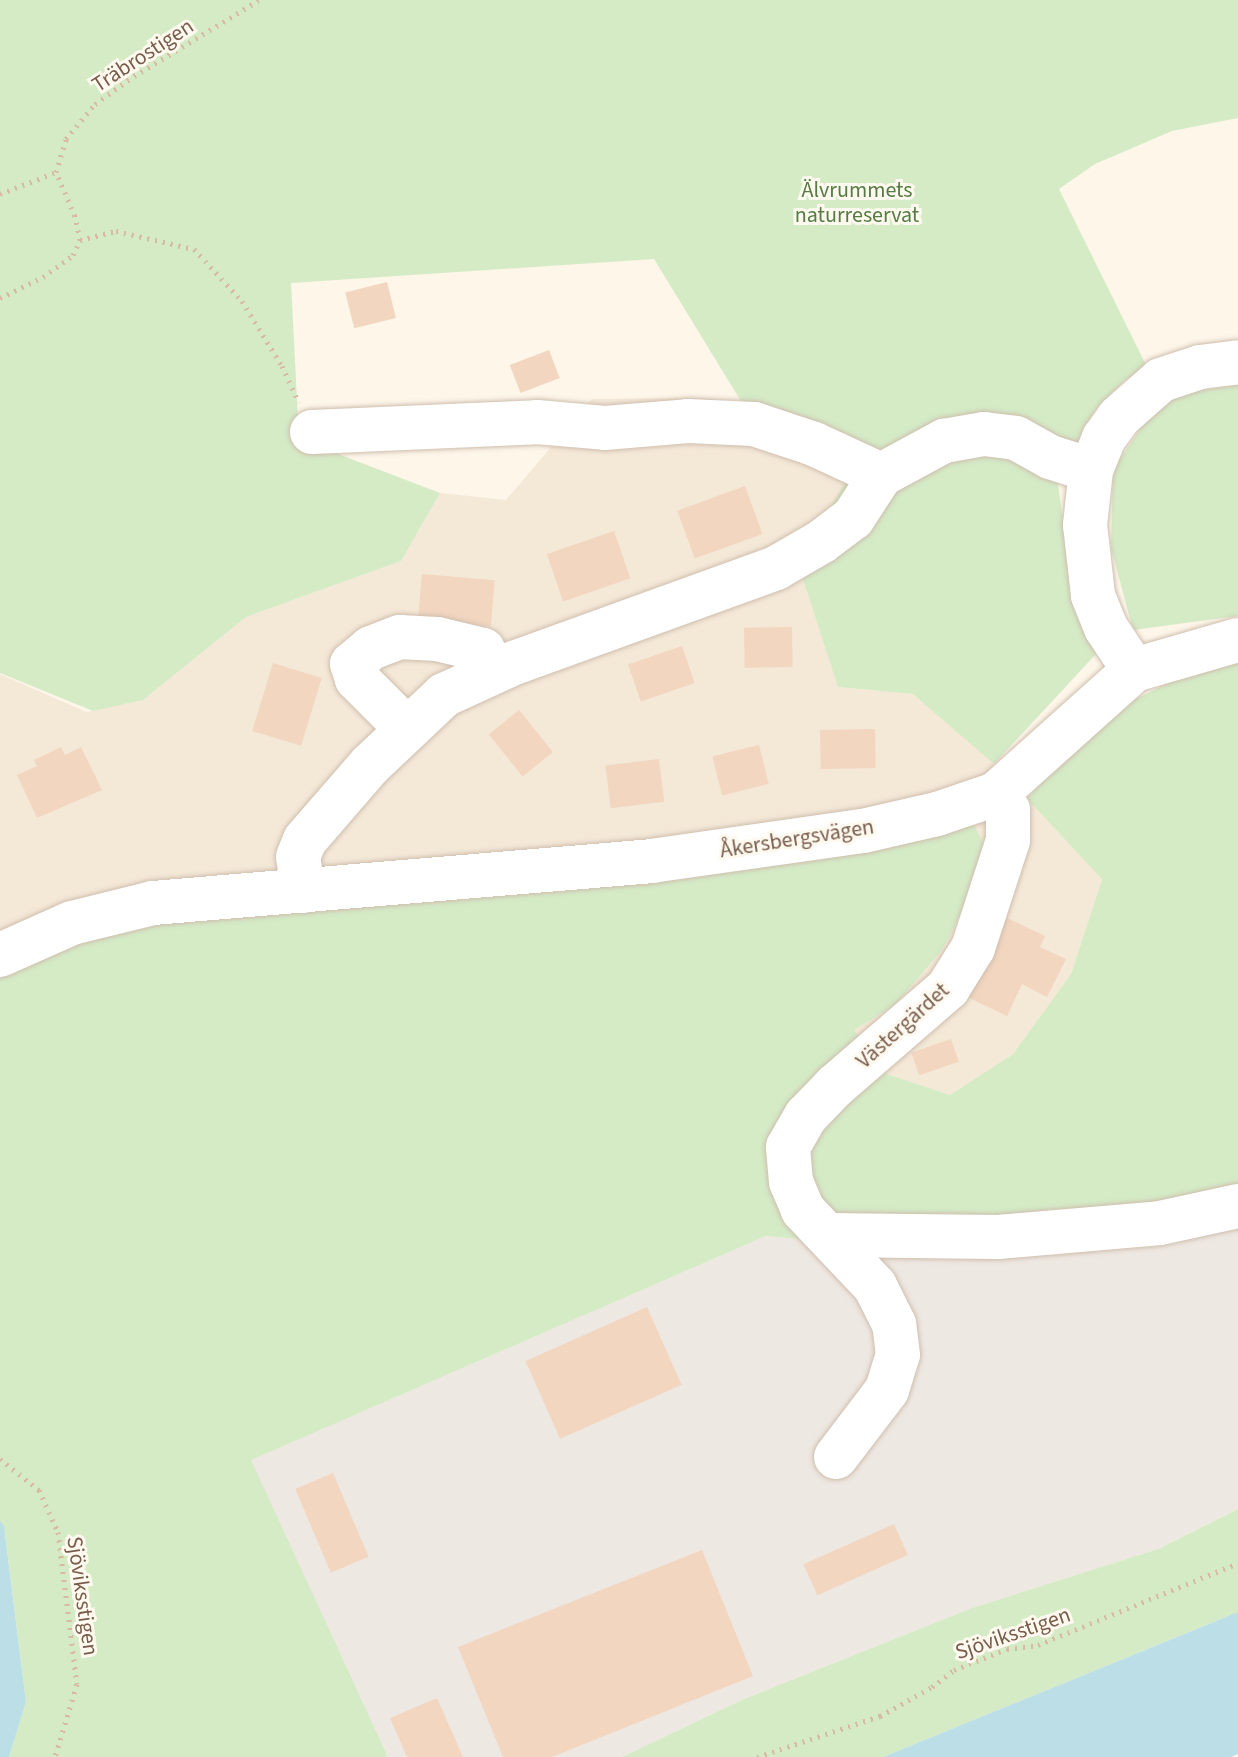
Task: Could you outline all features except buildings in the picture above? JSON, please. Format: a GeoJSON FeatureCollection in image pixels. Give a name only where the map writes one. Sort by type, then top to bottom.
{"type":"FeatureCollection","features":[{"type":"Feature","properties":{"kind":"street"},"geometry":{"type":"LineString","coordinates":[[1134,670],[1106,628],[1093,595],[1085,525],[1091,470],[1104,438],[1119,417],[1161,380],[1200,367],[1238,362]]}},
{"type":"Feature","properties":{"kind":"street"},"geometry":{"type":"LineString","coordinates":[[312,432],[537,422],[605,428],[688,421],[754,424],[814,444],[881,475]]}},
{"type":"Feature","properties":{"kind":"street"},"geometry":{"type":"LineString","coordinates":[[303,891],[298,857],[305,840],[407,729],[444,695],[493,672],[776,568],[821,542],[853,518],[881,475],[944,441],[984,434],[1016,438],[1050,457],[1091,470]]}},
{"type":"Feature","properties":{"kind":"street"},"geometry":{"type":"LineString","coordinates":[[407,729],[357,679],[352,664],[371,648],[400,637],[437,639],[483,650],[493,672]]}},
{"type":"Feature","properties":{"kind":"street","name":"Åkersbergsvägen"},"geometry":{"type":"LineString","coordinates":[[0,955],[72,923],[153,903],[651,861],[863,831],[937,814],[996,794],[1134,670],[1238,640]]}},
{"type":"Feature","properties":{"kind":"street","name":"Västergärdet"},"geometry":{"type":"LineString","coordinates":[[827,1235],[803,1210],[791,1182],[788,1147],[806,1116],[835,1086],[948,988],[973,948],[1008,840],[1008,810],[996,794]]}},
{"type":"Feature","properties":{"kind":"street"},"geometry":{"type":"LineString","coordinates":[[827,1235],[998,1237],[1160,1223],[1238,1206]]}},
{"type":"Feature","properties":{"kind":"street"},"geometry":{"type":"LineString","coordinates":[[827,1235],[875,1286],[894,1324],[898,1355],[887,1390],[836,1457]]}},
{"type":"Feature","properties":{"kind":"path","name":"Träbrostigen"},"geometry":{"type":"LineString","coordinates":[[56,172],[66,139],[95,104],[134,76],[259,0]]}},
{"type":"Feature","properties":{"kind":"path"},"geometry":{"type":"LineString","coordinates":[[0,194],[56,172],[75,216],[80,240],[73,255],[0,298]]}},
{"type":"Feature","properties":{"kind":"path"},"geometry":{"type":"LineString","coordinates":[[80,240],[116,231],[194,249],[242,301],[282,366],[312,432]]}},
{"type":"Feature","properties":{"kind":"path","name":"Sjöviksstigen"},"geometry":{"type":"LineString","coordinates":[[0,1459],[39,1490],[58,1532],[77,1684],[55,1757]]}},
{"type":"Feature","properties":{"kind":"path","name":"Sjöviksstigen"},"geometry":{"type":"LineString","coordinates":[[757,1757],[880,1716],[932,1687],[954,1670],[1007,1649],[1038,1645],[1238,1563]]}},
{"type":"Feature","properties":{"kind":"shaded area"},"geometry":{"type":"Polygon","coordinates":[[[704,398],[773,410],[860,458],[838,687],[913,694],[979,749],[1102,878],[1071,974],[1013,1054],[950,1095],[887,1074],[853,1030],[896,1004],[942,950],[991,859],[971,818],[886,849],[73,943],[0,978],[0,674],[86,712],[143,700],[246,617],[401,561],[440,493],[506,500],[592,399],[704,398]]]}},
{"type":"Feature","properties":{"kind":"shaded area"},"geometry":{"type":"Polygon","coordinates":[[[1238,1216],[1238,1509],[1158,1549],[972,1608],[744,1699],[622,1757],[388,1757],[250,1460],[766,1236],[901,1249],[1238,1216]]]}},
{"type":"Feature","properties":{"kind":"green space","name":"Älvrummets naturreservat"},"geometry":{"type":"Polygon","coordinates":[[[0,0],[1238,0],[1238,118],[1172,131],[1095,164],[1059,189],[1148,369],[1125,380],[1095,410],[1058,485],[1073,590],[1096,654],[994,764],[913,694],[838,687],[803,579],[833,502],[860,458],[747,411],[654,259],[291,283],[299,439],[440,493],[401,561],[246,617],[143,700],[93,711],[0,673],[0,0]]]}},
{"type":"Feature","properties":{"kind":"green space"},"geometry":{"type":"Polygon","coordinates":[[[1238,384],[1238,616],[1133,630],[1111,548],[1113,469],[1162,397],[1238,384]]]}},
{"type":"Feature","properties":{"kind":"green space"},"geometry":{"type":"Polygon","coordinates":[[[1238,659],[1238,1216],[901,1249],[766,1236],[251,1460],[388,1757],[9,1757],[26,1702],[5,1533],[0,1527],[0,978],[73,943],[153,919],[886,849],[971,818],[991,859],[942,950],[896,1004],[854,1030],[887,1074],[950,1095],[1013,1054],[1071,974],[1102,879],[1027,799],[1061,758],[1126,704],[1202,666],[1238,659]]]}},
{"type":"Feature","properties":{"kind":"green space"},"geometry":{"type":"Polygon","coordinates":[[[1238,1509],[1238,1612],[883,1757],[622,1757],[744,1699],[972,1608],[1158,1549],[1238,1509]]]}},
{"type":"Feature","properties":{"kind":"water"},"geometry":{"type":"Polygon","coordinates":[[[0,1521],[4,1526],[26,1702],[9,1757],[0,1757],[0,1521]]]}},
{"type":"Feature","properties":{"kind":"water"},"geometry":{"type":"Polygon","coordinates":[[[1238,1612],[1238,1754],[1231,1757],[883,1757],[1238,1612]]]}}]}
